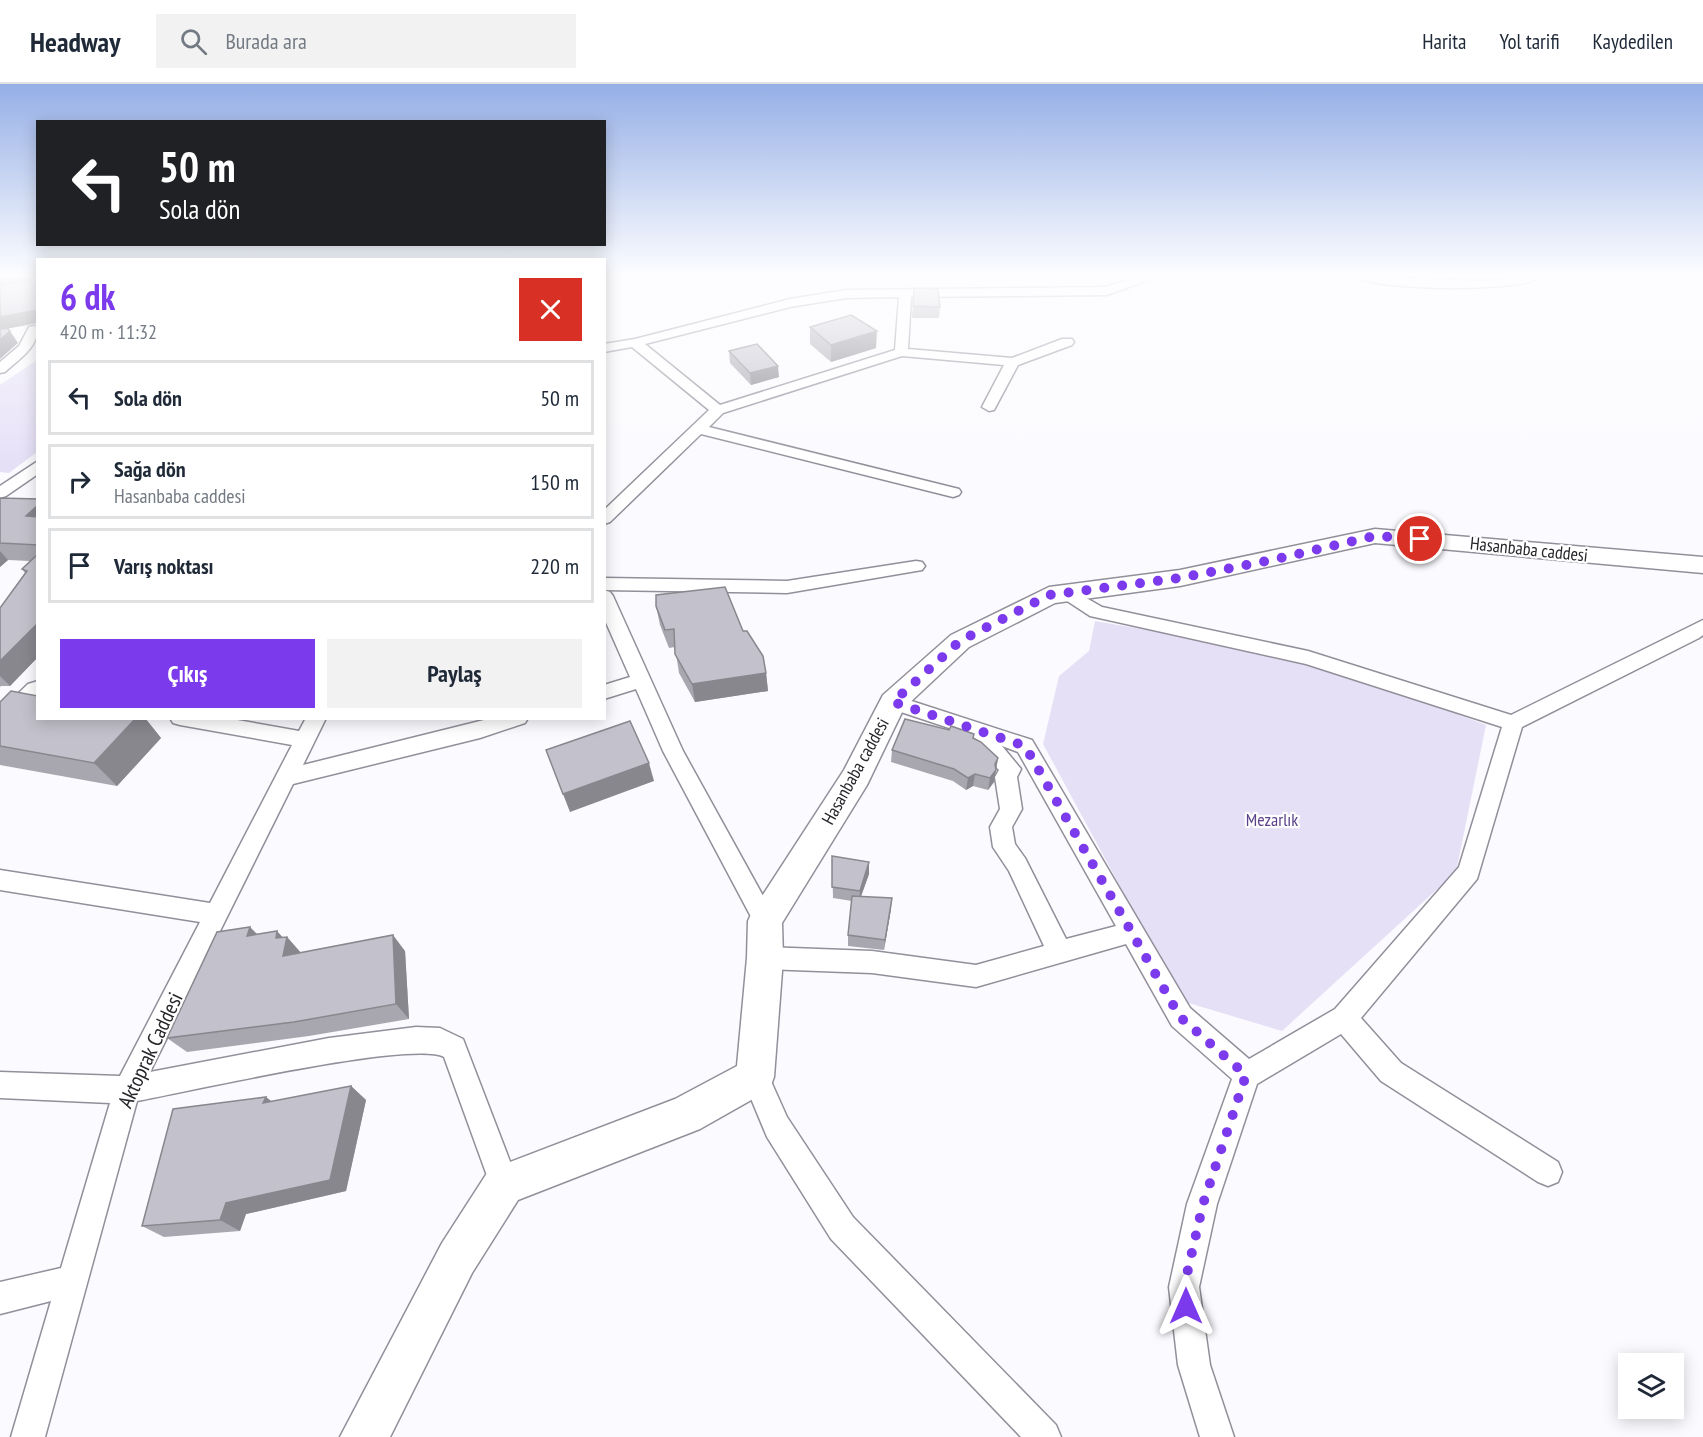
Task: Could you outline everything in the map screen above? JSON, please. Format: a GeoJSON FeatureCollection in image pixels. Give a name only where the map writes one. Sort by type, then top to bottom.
{"type":"FeatureCollection","features":[{"type":"Feature","properties":{"kind":"street"},"geometry":{"type":"LineString","coordinates":[[0,369],[24,348],[30,339]]}},
{"type":"Feature","properties":{"kind":"street"},"geometry":{"type":"LineString","coordinates":[[606,348],[650,339]]}},
{"type":"Feature","properties":{"kind":"street"},"geometry":{"type":"LineString","coordinates":[[902,352],[903,339]]}},
{"type":"Feature","properties":{"kind":"street"},"geometry":{"type":"LineString","coordinates":[[606,517],[718,410],[902,352],[1013,362],[1067,342]]}},
{"type":"Feature","properties":{"kind":"street"},"geometry":{"type":"LineString","coordinates":[[635,343],[718,410]]}},
{"type":"Feature","properties":{"kind":"street"},"geometry":{"type":"LineString","coordinates":[[990,407],[1013,362]]}},
{"type":"Feature","properties":{"kind":"street"},"geometry":{"type":"LineString","coordinates":[[699,429],[953,492]]}},
{"type":"Feature","properties":{"kind":"street"},"geometry":{"type":"LineString","coordinates":[[0,493],[7,482],[36,467]]}},
{"type":"Feature","properties":{"kind":"street","name":"Hasanbaba caddesi"},"geometry":{"type":"LineString","coordinates":[[765,940],[856,777],[893,702],[960,641],[1049,595],[1191,576],[1375,536],[1703,565]]}},
{"type":"Feature","properties":{"kind":"street"},"geometry":{"type":"LineString","coordinates":[[606,584],[787,587],[916,566]]}},
{"type":"Feature","properties":{"kind":"street"},"geometry":{"type":"LineString","coordinates":[[1067,593],[1096,612],[1308,658],[1513,723],[1692,634],[1703,626]]}},
{"type":"Feature","properties":{"kind":"street"},"geometry":{"type":"LineString","coordinates":[[606,600],[673,751],[765,940],[755,1077],[777,1127],[842,1228],[1044,1437]]}},
{"type":"Feature","properties":{"kind":"street"},"geometry":{"type":"LineString","coordinates":[[606,691],[642,680]]}},
{"type":"Feature","properties":{"kind":"street"},"geometry":{"type":"LineString","coordinates":[[0,728],[36,693]]}},
{"type":"Feature","properties":{"kind":"street"},"geometry":{"type":"LineString","coordinates":[[893,702],[1025,746],[1180,1017],[1246,1075]]}},
{"type":"Feature","properties":{"kind":"street"},"geometry":{"type":"LineString","coordinates":[[204,720],[310,729]]}},
{"type":"Feature","properties":{"kind":"street"},"geometry":{"type":"LineString","coordinates":[[285,778],[480,730],[512,720]]}},
{"type":"Feature","properties":{"kind":"street"},"geometry":{"type":"LineString","coordinates":[[1216,1437],[1194,1365],[1184,1287],[1203,1204],[1246,1075],[1344,1018],[1469,872],[1513,723]]}},
{"type":"Feature","properties":{"kind":"street"},"geometry":{"type":"LineString","coordinates":[[971,728],[987,746],[1000,754],[1010,769],[1006,777],[1011,809],[1001,827],[1004,847],[1017,865],[1059,951]]}},
{"type":"Feature","properties":{"kind":"street","name":"Aktoprak Caddesi"},"geometry":{"type":"LineString","coordinates":[[28,1437],[127,1090],[310,729]]}},
{"type":"Feature","properties":{"kind":"street"},"geometry":{"type":"LineString","coordinates":[[0,880],[216,914]]}},
{"type":"Feature","properties":{"kind":"street"},"geometry":{"type":"LineString","coordinates":[[765,940],[872,962],[976,976],[1131,932]]}},
{"type":"Feature","properties":{"kind":"street"},"geometry":{"type":"LineString","coordinates":[[1344,1018],[1391,1072],[1548,1172]]}},
{"type":"Feature","properties":{"kind":"street"},"geometry":{"type":"LineString","coordinates":[[0,1085],[127,1090],[329,1051],[416,1040],[440,1041],[454,1048],[504,1185]]}},
{"type":"Feature","properties":{"kind":"street"},"geometry":{"type":"LineString","coordinates":[[364,1437],[457,1258],[504,1185],[686,1115],[755,1077]]}},
{"type":"Feature","properties":{"kind":"street"},"geometry":{"type":"LineString","coordinates":[[0,1298],[74,1280]]}},
{"type":"Feature","properties":{"kind":"green space"},"geometry":{"type":"Polygon","coordinates":[[[36,361],[36,453],[9,473],[0,472],[0,385],[36,361]]]}},
{"type":"Feature","properties":{"kind":"green space","name":"Mezarlık"},"geometry":{"type":"Polygon","coordinates":[[[1095,621],[1308,658],[1486,725],[1456,872],[1282,1031],[1182,1001],[1043,744],[1059,676],[1089,651],[1095,621]]]}},
{"type":"Feature","properties":{"kind":"building"},"geometry":{"type":"Polygon","coordinates":[[[824,339],[850,339],[831,345],[824,339]]]}},
{"type":"Feature","properties":{"kind":"building"},"geometry":{"type":"Polygon","coordinates":[[[757,344],[778,366],[750,373],[729,351],[757,344]]]}},
{"type":"Feature","properties":{"kind":"building"},"geometry":{"type":"Polygon","coordinates":[[[0,498],[36,499],[36,507],[26,516],[36,517],[36,545],[0,543],[0,498]]]}},
{"type":"Feature","properties":{"kind":"building"},"geometry":{"type":"Polygon","coordinates":[[[36,556],[36,625],[0,661],[0,608],[27,571],[22,569],[36,556]]]}},
{"type":"Feature","properties":{"kind":"building"},"geometry":{"type":"Polygon","coordinates":[[[725,587],[743,631],[747,631],[763,656],[766,673],[692,684],[675,654],[674,629],[665,630],[656,606],[656,595],[725,587]]]}},
{"type":"Feature","properties":{"kind":"building"},"geometry":{"type":"Polygon","coordinates":[[[11,691],[36,696],[36,720],[134,720],[94,763],[0,746],[0,702],[11,691]]]}},
{"type":"Feature","properties":{"kind":"building"},"geometry":{"type":"Polygon","coordinates":[[[905,719],[949,730],[951,726],[974,734],[973,738],[981,742],[998,758],[995,764],[996,770],[990,778],[975,774],[968,778],[954,769],[892,750],[905,719]]]}},
{"type":"Feature","properties":{"kind":"building"},"geometry":{"type":"Polygon","coordinates":[[[630,721],[649,763],[563,794],[546,750],[630,721]]]}},
{"type":"Feature","properties":{"kind":"building"},"geometry":{"type":"Polygon","coordinates":[[[832,856],[869,862],[860,891],[832,887],[832,856]]]}},
{"type":"Feature","properties":{"kind":"building"},"geometry":{"type":"Polygon","coordinates":[[[852,896],[892,898],[885,940],[848,935],[852,896]]]}},
{"type":"Feature","properties":{"kind":"building"},"geometry":{"type":"Polygon","coordinates":[[[250,927],[247,936],[277,931],[276,938],[287,937],[283,956],[393,935],[396,1004],[294,1022],[167,1038],[217,932],[250,927]]]}},
{"type":"Feature","properties":{"kind":"building"},"geometry":{"type":"Polygon","coordinates":[[[351,1086],[330,1180],[226,1203],[220,1220],[142,1226],[173,1109],[266,1097],[263,1103],[351,1086]]]}},
{"type":"Feature","properties":{"kind":"route"},"geometry":{"type":"LineString","coordinates":[[1186,1306],[1184,1287],[1203,1204],[1246,1075],[1180,1017],[1025,746],[893,702],[960,641],[1049,595],[1180,578],[1375,536],[1420,539]]}}]}
